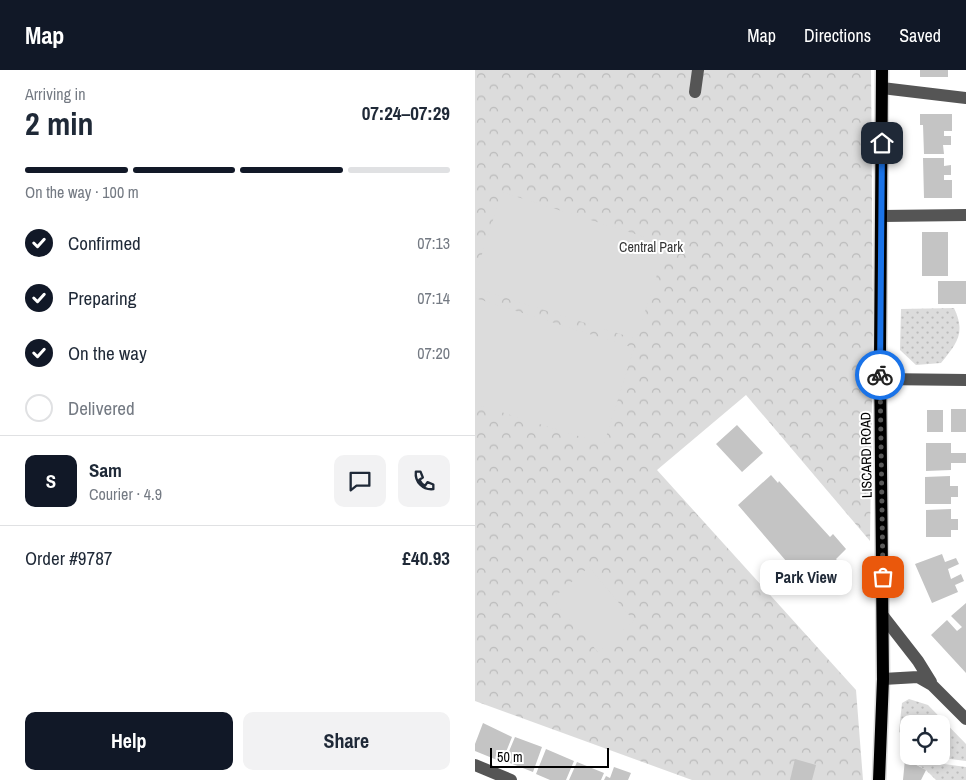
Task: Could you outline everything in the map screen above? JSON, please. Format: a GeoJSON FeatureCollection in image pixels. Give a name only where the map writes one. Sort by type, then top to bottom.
{"type":"FeatureCollection","features":[{"type":"Feature","properties":{"kind":"main road","name":"LISCARD ROAD"},"geometry":{"type":"LineString","coordinates":[[879,780],[883,679],[880,379],[882,70]]}},
{"type":"Feature","properties":{"kind":"street"},"geometry":{"type":"LineString","coordinates":[[695,92],[698,70]]}},
{"type":"Feature","properties":{"kind":"street"},"geometry":{"type":"LineString","coordinates":[[882,88],[966,98]]}},
{"type":"Feature","properties":{"kind":"street"},"geometry":{"type":"LineString","coordinates":[[882,216],[966,215]]}},
{"type":"Feature","properties":{"kind":"street"},"geometry":{"type":"LineString","coordinates":[[880,379],[966,380]]}},
{"type":"Feature","properties":{"kind":"street"},"geometry":{"type":"LineString","coordinates":[[883,616],[919,661],[932,685]]}},
{"type":"Feature","properties":{"kind":"street"},"geometry":{"type":"LineString","coordinates":[[883,679],[919,676],[932,685],[966,719]]}},
{"type":"Feature","properties":{"kind":"street"},"geometry":{"type":"LineString","coordinates":[[475,765],[511,780]]}},
{"type":"Feature","properties":{"kind":"green space","name":"Central Park"},"geometry":{"type":"Polygon","coordinates":[[[475,70],[871,70],[873,323],[870,541],[746,395],[657,470],[856,690],[863,780],[692,780],[475,701],[475,70]]]}},
{"type":"Feature","properties":{"kind":"green space"},"geometry":{"type":"Polygon","coordinates":[[[502,192],[667,244],[636,339],[475,288],[475,276],[502,192]]]}},
{"type":"Feature","properties":{"kind":"green space"},"geometry":{"type":"Polygon","coordinates":[[[475,298],[634,348],[604,444],[475,404],[475,298]]]}},
{"type":"Feature","properties":{"kind":"green space"},"geometry":{"type":"Polygon","coordinates":[[[954,308],[958,317],[959,331],[958,337],[951,349],[941,363],[916,365],[900,350],[901,309],[954,308]]]}},
{"type":"Feature","properties":{"kind":"green space"},"geometry":{"type":"Polygon","coordinates":[[[589,567],[634,621],[598,652],[552,599],[589,567]]]}},
{"type":"Feature","properties":{"kind":"green space"},"geometry":{"type":"Polygon","coordinates":[[[909,699],[928,705],[938,715],[901,715],[902,703],[909,699]]]}},
{"type":"Feature","properties":{"kind":"green space"},"geometry":{"type":"Polygon","coordinates":[[[950,728],[966,744],[966,761],[950,759],[950,728]]]}},
{"type":"Feature","properties":{"kind":"green space"},"geometry":{"type":"Polygon","coordinates":[[[917,765],[950,765],[966,767],[966,780],[936,780],[926,770],[917,765]]]}},
{"type":"Feature","properties":{"kind":"building"},"geometry":{"type":"Polygon","coordinates":[[[920,70],[948,70],[948,77],[920,77],[920,70]]]}},
{"type":"Feature","properties":{"kind":"building"},"geometry":{"type":"Polygon","coordinates":[[[920,114],[952,114],[952,131],[944,131],[944,136],[951,136],[951,145],[943,145],[944,154],[924,154],[923,125],[920,125],[920,114]]]}},
{"type":"Feature","properties":{"kind":"building"},"geometry":{"type":"Polygon","coordinates":[[[923,158],[944,158],[944,166],[951,165],[951,175],[944,175],[944,180],[952,180],[952,198],[924,198],[923,158]]]}},
{"type":"Feature","properties":{"kind":"building"},"geometry":{"type":"Polygon","coordinates":[[[922,232],[948,232],[948,276],[922,276],[922,232]]]}},
{"type":"Feature","properties":{"kind":"building"},"geometry":{"type":"Polygon","coordinates":[[[938,281],[966,281],[966,304],[938,304],[938,281]]]}},
{"type":"Feature","properties":{"kind":"building"},"geometry":{"type":"Polygon","coordinates":[[[951,409],[966,409],[966,432],[951,432],[951,409]]]}},
{"type":"Feature","properties":{"kind":"building"},"geometry":{"type":"Polygon","coordinates":[[[927,410],[943,410],[943,432],[927,432],[927,410]]]}},
{"type":"Feature","properties":{"kind":"building"},"geometry":{"type":"Polygon","coordinates":[[[737,425],[763,453],[742,472],[716,444],[737,425]]]}},
{"type":"Feature","properties":{"kind":"building"},"geometry":{"type":"Polygon","coordinates":[[[926,443],[951,443],[951,453],[966,453],[966,463],[951,463],[951,470],[926,471],[926,443]]]}},
{"type":"Feature","properties":{"kind":"building"},"geometry":{"type":"Polygon","coordinates":[[[771,475],[778,483],[779,481],[830,537],[833,534],[846,549],[836,559],[842,566],[823,584],[816,577],[805,587],[791,571],[793,569],[738,505],[771,475]]]}},
{"type":"Feature","properties":{"kind":"building"},"geometry":{"type":"Polygon","coordinates":[[[950,476],[950,486],[958,486],[958,497],[951,497],[951,504],[925,504],[925,477],[950,476]]]}},
{"type":"Feature","properties":{"kind":"building"},"geometry":{"type":"Polygon","coordinates":[[[951,509],[951,519],[958,519],[958,530],[951,530],[951,537],[926,537],[926,510],[951,509]]]}},
{"type":"Feature","properties":{"kind":"building"},"geometry":{"type":"Polygon","coordinates":[[[942,554],[945,562],[956,558],[959,564],[948,569],[951,579],[961,574],[964,581],[955,585],[958,592],[932,603],[915,564],[942,554]]]}},
{"type":"Feature","properties":{"kind":"building"},"geometry":{"type":"Polygon","coordinates":[[[966,603],[966,673],[931,635],[947,620],[957,631],[962,627],[951,616],[966,603]]]}},
{"type":"Feature","properties":{"kind":"building"},"geometry":{"type":"Polygon","coordinates":[[[483,723],[512,737],[502,762],[475,751],[475,744],[483,723]]]}},
{"type":"Feature","properties":{"kind":"building"},"geometry":{"type":"Polygon","coordinates":[[[515,737],[542,747],[533,772],[505,761],[515,737]]]}},
{"type":"Feature","properties":{"kind":"building"},"geometry":{"type":"Polygon","coordinates":[[[546,749],[574,761],[566,780],[550,780],[536,774],[546,749]]]}},
{"type":"Feature","properties":{"kind":"building"},"geometry":{"type":"Polygon","coordinates":[[[795,759],[816,765],[812,780],[790,780],[795,759]]]}},
{"type":"Feature","properties":{"kind":"building"},"geometry":{"type":"Polygon","coordinates":[[[577,762],[604,773],[601,780],[569,780],[577,762]]]}},
{"type":"Feature","properties":{"kind":"building"},"geometry":{"type":"Polygon","coordinates":[[[904,765],[916,765],[926,770],[921,780],[903,780],[904,765]]]}},
{"type":"Feature","properties":{"kind":"building"},"geometry":{"type":"Polygon","coordinates":[[[614,767],[631,773],[628,780],[604,780],[606,776],[610,778],[614,767]]]}},
{"type":"Feature","properties":{"kind":"way so far"},"geometry":{"type":"LineString","coordinates":[[880,375],[883,577]]}},
{"type":"Feature","properties":{"kind":"place","name":"Park View"},"geometry":{"type":"Point","coordinates":[883,577]}},
{"type":"Feature","properties":{"kind":"route"},"geometry":{"type":"LineString","coordinates":[[880,375],[882,143]]}}]}
